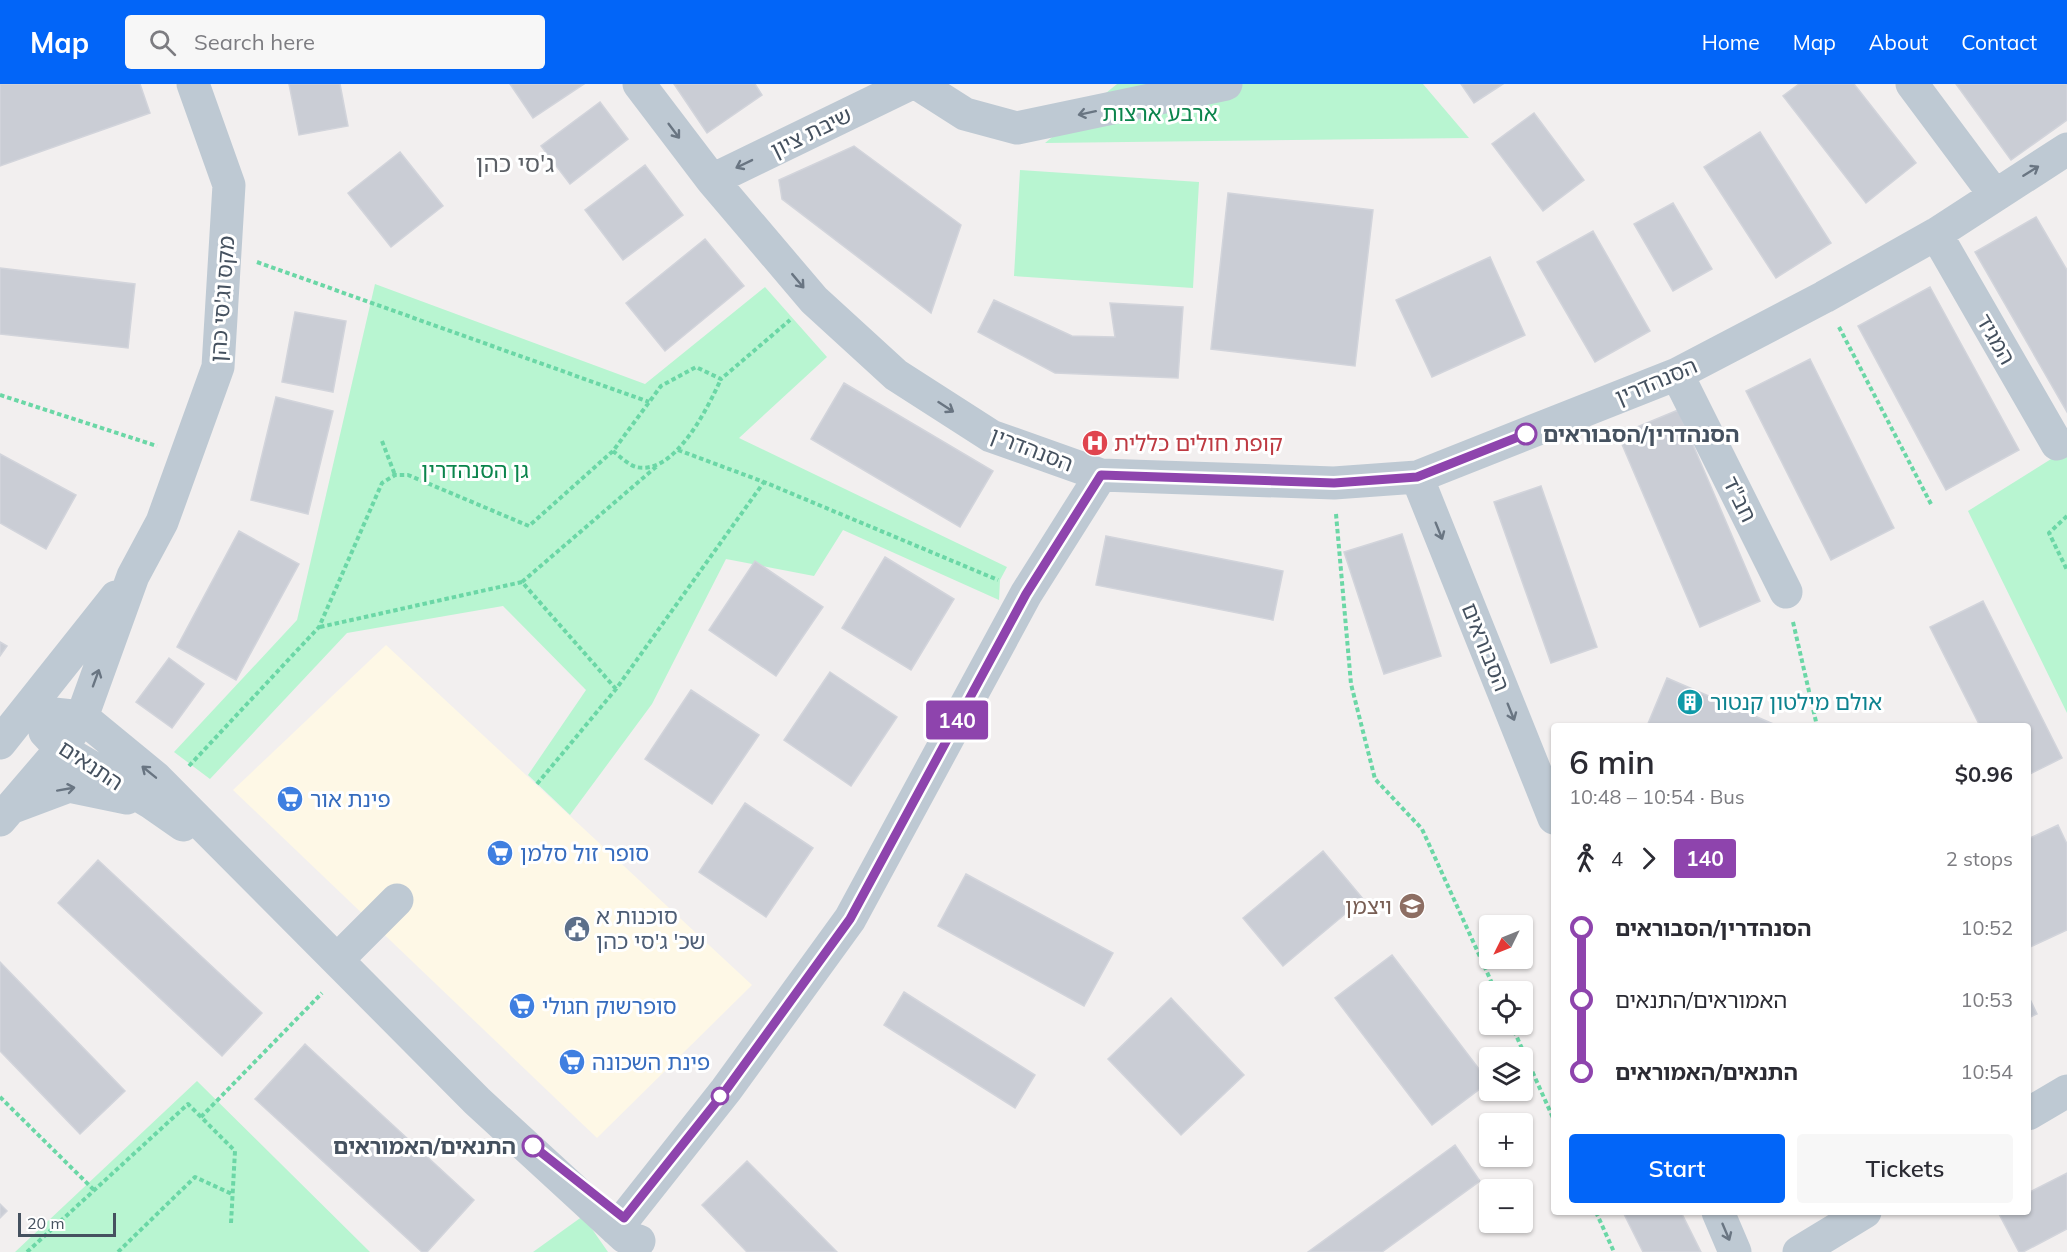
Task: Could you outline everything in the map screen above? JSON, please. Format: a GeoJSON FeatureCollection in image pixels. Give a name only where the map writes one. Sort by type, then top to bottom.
{"type":"FeatureCollection","features":[{"type":"Feature","properties":{"kind":"street","name":"מקס וג'סי כהן"},"geometry":{"type":"LineString","coordinates":[[6,814],[61,749],[82,717],[133,576],[162,522],[218,367],[230,185],[193,84]]}},
{"type":"Feature","properties":{"kind":"street","name":"הסנהדרין"},"geometry":{"type":"LineString","coordinates":[[639,84],[712,180],[814,300],[896,375],[991,436],[1101,475],[1334,483],[1417,477],[1677,374],[1824,297],[1936,234],[1994,194],[2067,149]]}},
{"type":"Feature","properties":{"kind":"street","name":"שיבת ציון"},"geometry":{"type":"LineString","coordinates":[[712,180],[910,84]]}},
{"type":"Feature","properties":{"kind":"street"},"geometry":{"type":"LineString","coordinates":[[918,84],[965,114],[1017,128],[1224,84]]}},
{"type":"Feature","properties":{"kind":"street"},"geometry":{"type":"LineString","coordinates":[[1912,84],[1994,194]]}},
{"type":"Feature","properties":{"kind":"street","name":"המגיד"},"geometry":{"type":"LineString","coordinates":[[1936,234],[2057,444]]}},
{"type":"Feature","properties":{"kind":"street","name":"חב\"ד"},"geometry":{"type":"LineString","coordinates":[[1677,374],[1786,592]]}},
{"type":"Feature","properties":{"kind":"street"},"geometry":{"type":"LineString","coordinates":[[631,1234],[726,1090],[850,919],[1026,594],[1101,475]]}},
{"type":"Feature","properties":{"kind":"street","name":"הסבוראים"},"geometry":{"type":"LineString","coordinates":[[1417,477],[1551,811]]}},
{"type":"Feature","properties":{"kind":"street","name":"מקס וג'סי כהן"},"geometry":{"type":"LineString","coordinates":[[0,743],[133,576]]}},
{"type":"Feature","properties":{"kind":"street","name":"התנאים"},"geometry":{"type":"LineString","coordinates":[[26,711],[82,717],[159,795],[250,873],[477,1101],[631,1234]]}},
{"type":"Feature","properties":{"kind":"street","name":"התנאים"},"geometry":{"type":"LineString","coordinates":[[26,711],[61,749],[159,795]]}},
{"type":"Feature","properties":{"kind":"street"},"geometry":{"type":"LineString","coordinates":[[6,814],[69,786],[159,795]]}},
{"type":"Feature","properties":{"kind":"street"},"geometry":{"type":"LineString","coordinates":[[342,965],[397,900]]}},
{"type":"Feature","properties":{"kind":"street"},"geometry":{"type":"LineString","coordinates":[[2031,1112],[2067,1091]]}},
{"type":"Feature","properties":{"kind":"street"},"geometry":{"type":"LineString","coordinates":[[1719,1215],[1735,1252]]}},
{"type":"Feature","properties":{"kind":"street"},"geometry":{"type":"LineString","coordinates":[[1799,1252],[1860,1215]]}},
{"type":"Feature","properties":{"kind":"path"},"geometry":{"type":"LineString","coordinates":[[225,251],[649,402]]}},
{"type":"Feature","properties":{"kind":"path"},"geometry":{"type":"LineString","coordinates":[[1824,297],[1932,506]]}},
{"type":"Feature","properties":{"kind":"path"},"geometry":{"type":"LineString","coordinates":[[319,627],[522,582],[678,450],[707,409],[721,380],[785,323]]}},
{"type":"Feature","properties":{"kind":"path"},"geometry":{"type":"LineString","coordinates":[[159,795],[319,627],[382,483],[395,475],[408,476],[529,526],[613,451],[661,386],[696,367],[721,380]]}},
{"type":"Feature","properties":{"kind":"path"},"geometry":{"type":"LineString","coordinates":[[0,395],[186,456]]}},
{"type":"Feature","properties":{"kind":"path"},"geometry":{"type":"LineString","coordinates":[[382,441],[395,475]]}},
{"type":"Feature","properties":{"kind":"path"},"geometry":{"type":"LineString","coordinates":[[678,450],[764,482],[1000,580],[1026,594]]}},
{"type":"Feature","properties":{"kind":"path"},"geometry":{"type":"LineString","coordinates":[[613,451],[636,467],[657,466]]}},
{"type":"Feature","properties":{"kind":"path"},"geometry":{"type":"LineString","coordinates":[[537,784],[616,689],[764,482]]}},
{"type":"Feature","properties":{"kind":"path"},"geometry":{"type":"LineString","coordinates":[[1334,483],[1351,684],[1376,779],[1422,829],[1491,981]]}},
{"type":"Feature","properties":{"kind":"path"},"geometry":{"type":"LineString","coordinates":[[2067,516],[2049,533],[2067,570]]}},
{"type":"Feature","properties":{"kind":"path"},"geometry":{"type":"LineString","coordinates":[[522,582],[616,689]]}},
{"type":"Feature","properties":{"kind":"path"},"geometry":{"type":"LineString","coordinates":[[1786,592],[1816,723]]}},
{"type":"Feature","properties":{"kind":"path"},"geometry":{"type":"LineString","coordinates":[[201,1117],[342,965]]}},
{"type":"Feature","properties":{"kind":"path"},"geometry":{"type":"LineString","coordinates":[[1515,1035],[1551,1113]]}},
{"type":"Feature","properties":{"kind":"path"},"geometry":{"type":"LineString","coordinates":[[0,1097],[94,1190]]}},
{"type":"Feature","properties":{"kind":"path"},"geometry":{"type":"LineString","coordinates":[[27,1252],[188,1104],[235,1151],[231,1223]]}},
{"type":"Feature","properties":{"kind":"path"},"geometry":{"type":"LineString","coordinates":[[118,1252],[195,1177],[232,1194]]}},
{"type":"Feature","properties":{"kind":"path"},"geometry":{"type":"LineString","coordinates":[[1597,1215],[1614,1252]]}},
{"type":"Feature","properties":{"kind":"shaded area"},"geometry":{"type":"Polygon","coordinates":[[[386,645],[752,985],[597,1138],[233,790],[386,645]]]}},
{"type":"Feature","properties":{"kind":"green space","name":"ארבע ארצות"},"geometry":{"type":"Polygon","coordinates":[[[1117,84],[1423,84],[1469,138],[1045,143],[1117,84]]]}},
{"type":"Feature","properties":{"kind":"green space"},"geometry":{"type":"Polygon","coordinates":[[[1020,170],[1199,182],[1193,288],[1014,276],[1020,170]]]}},
{"type":"Feature","properties":{"kind":"green space","name":"גן הסנהדרין"},"geometry":{"type":"Polygon","coordinates":[[[375,284],[645,384],[765,287],[827,357],[739,438],[1007,567],[1000,580],[999,600],[843,530],[814,576],[726,559],[652,704],[570,815],[528,775],[586,690],[503,606],[347,633],[210,779],[174,752],[297,620],[375,284]]]}},
{"type":"Feature","properties":{"kind":"green space"},"geometry":{"type":"Polygon","coordinates":[[[2067,449],[2067,713],[1968,511],[2067,449]]]}},
{"type":"Feature","properties":{"kind":"green space"},"geometry":{"type":"Polygon","coordinates":[[[197,1081],[370,1252],[15,1252],[197,1081]]]}},
{"type":"Feature","properties":{"kind":"green space"},"geometry":{"type":"Polygon","coordinates":[[[583,1216],[608,1252],[533,1252],[583,1216]]]}},
{"type":"Feature","properties":{"kind":"building"},"geometry":{"type":"Polygon","coordinates":[[[0,84],[140,84],[150,113],[0,166],[0,84]]]}},
{"type":"Feature","properties":{"kind":"building"},"geometry":{"type":"Polygon","coordinates":[[[289,84],[340,84],[348,126],[299,135],[289,84]]]}},
{"type":"Feature","properties":{"kind":"building"},"geometry":{"type":"Polygon","coordinates":[[[510,84],[584,84],[533,118],[510,84]]]}},
{"type":"Feature","properties":{"kind":"building"},"geometry":{"type":"Polygon","coordinates":[[[674,84],[755,84],[762,95],[707,133],[674,84]]]}},
{"type":"Feature","properties":{"kind":"building"},"geometry":{"type":"Polygon","coordinates":[[[1461,84],[1503,84],[1474,103],[1461,84]]]}},
{"type":"Feature","properties":{"kind":"building"},"geometry":{"type":"Polygon","coordinates":[[[1799,84],[1854,84],[1916,163],[1866,203],[1783,96],[1799,84]]]}},
{"type":"Feature","properties":{"kind":"building"},"geometry":{"type":"Polygon","coordinates":[[[1956,84],[2067,84],[2067,120],[2011,160],[1956,84]]]}},
{"type":"Feature","properties":{"kind":"building"},"geometry":{"type":"Polygon","coordinates":[[[600,102],[628,139],[570,184],[541,146],[600,102]]]}},
{"type":"Feature","properties":{"kind":"building"},"geometry":{"type":"Polygon","coordinates":[[[1534,113],[1584,180],[1543,211],[1492,144],[1534,113]]]}},
{"type":"Feature","properties":{"kind":"building"},"geometry":{"type":"Polygon","coordinates":[[[1760,132],[1831,243],[1776,278],[1704,167],[1760,132]]]}},
{"type":"Feature","properties":{"kind":"building"},"geometry":{"type":"Polygon","coordinates":[[[854,146],[961,225],[931,313],[782,199],[779,180],[854,146]]]}},
{"type":"Feature","properties":{"kind":"building"},"geometry":{"type":"Polygon","coordinates":[[[400,152],[443,206],[391,247],[348,193],[400,152]]]}},
{"type":"Feature","properties":{"kind":"building"},"geometry":{"type":"Polygon","coordinates":[[[645,165],[683,215],[623,260],[585,210],[645,165]]]}},
{"type":"Feature","properties":{"kind":"building"},"geometry":{"type":"Polygon","coordinates":[[[1228,193],[1373,210],[1355,366],[1211,349],[1228,193]]]}},
{"type":"Feature","properties":{"kind":"building"},"geometry":{"type":"Polygon","coordinates":[[[1673,203],[1712,269],[1673,291],[1634,224],[1673,203]]]}},
{"type":"Feature","properties":{"kind":"building"},"geometry":{"type":"Polygon","coordinates":[[[2036,217],[2067,270],[2067,412],[1975,252],[2036,217]]]}},
{"type":"Feature","properties":{"kind":"building"},"geometry":{"type":"Polygon","coordinates":[[[1593,231],[1650,331],[1595,362],[1537,262],[1593,231]]]}},
{"type":"Feature","properties":{"kind":"building"},"geometry":{"type":"Polygon","coordinates":[[[705,239],[744,286],[665,351],[626,303],[705,239]]]}},
{"type":"Feature","properties":{"kind":"building"},"geometry":{"type":"Polygon","coordinates":[[[1490,257],[1525,335],[1432,377],[1396,300],[1490,257]]]}},
{"type":"Feature","properties":{"kind":"building"},"geometry":{"type":"Polygon","coordinates":[[[0,268],[135,284],[128,348],[0,334],[0,268]]]}},
{"type":"Feature","properties":{"kind":"building"},"geometry":{"type":"Polygon","coordinates":[[[1930,287],[2019,450],[1946,490],[1858,326],[1930,287]]]}},
{"type":"Feature","properties":{"kind":"building"},"geometry":{"type":"Polygon","coordinates":[[[994,300],[1072,336],[1115,337],[1110,303],[1183,307],[1178,378],[1055,373],[978,332],[994,300]]]}},
{"type":"Feature","properties":{"kind":"building"},"geometry":{"type":"Polygon","coordinates":[[[295,312],[346,321],[333,392],[282,382],[295,312]]]}},
{"type":"Feature","properties":{"kind":"building"},"geometry":{"type":"Polygon","coordinates":[[[1810,359],[1894,528],[1831,560],[1746,391],[1810,359]]]}},
{"type":"Feature","properties":{"kind":"building"},"geometry":{"type":"Polygon","coordinates":[[[844,383],[993,471],[960,527],[811,439],[844,383]]]}},
{"type":"Feature","properties":{"kind":"building"},"geometry":{"type":"Polygon","coordinates":[[[276,397],[333,411],[308,514],[251,500],[276,397]]]}},
{"type":"Feature","properties":{"kind":"building"},"geometry":{"type":"Polygon","coordinates":[[[1678,410],[1760,601],[1700,627],[1618,435],[1678,410]]]}},
{"type":"Feature","properties":{"kind":"building"},"geometry":{"type":"Polygon","coordinates":[[[0,454],[76,495],[46,549],[0,523],[0,454]]]}},
{"type":"Feature","properties":{"kind":"building"},"geometry":{"type":"Polygon","coordinates":[[[1541,486],[1597,647],[1551,663],[1494,502],[1541,486]]]}},
{"type":"Feature","properties":{"kind":"building"},"geometry":{"type":"Polygon","coordinates":[[[239,531],[299,564],[236,680],[177,647],[239,531]]]}},
{"type":"Feature","properties":{"kind":"building"},"geometry":{"type":"Polygon","coordinates":[[[1402,534],[1441,656],[1384,674],[1344,552],[1402,534]]]}},
{"type":"Feature","properties":{"kind":"building"},"geometry":{"type":"Polygon","coordinates":[[[1106,536],[1283,571],[1273,620],[1096,585],[1106,536]]]}},
{"type":"Feature","properties":{"kind":"building"},"geometry":{"type":"Polygon","coordinates":[[[885,557],[954,599],[911,670],[842,628],[885,557]]]}},
{"type":"Feature","properties":{"kind":"building"},"geometry":{"type":"Polygon","coordinates":[[[755,561],[823,607],[776,676],[709,630],[755,561]]]}},
{"type":"Feature","properties":{"kind":"building"},"geometry":{"type":"Polygon","coordinates":[[[1983,601],[2062,758],[2031,774],[2031,723],[1978,723],[1930,627],[1983,601]]]}},
{"type":"Feature","properties":{"kind":"building"},"geometry":{"type":"Polygon","coordinates":[[[0,642],[7,646],[0,656],[0,642]]]}},
{"type":"Feature","properties":{"kind":"building"},"geometry":{"type":"Polygon","coordinates":[[[169,658],[204,684],[172,728],[136,702],[169,658]]]}},
{"type":"Feature","properties":{"kind":"building"},"geometry":{"type":"Polygon","coordinates":[[[830,672],[897,717],[851,786],[784,740],[830,672]]]}},
{"type":"Feature","properties":{"kind":"building","name":"אולם מילטון קנטור"},"geometry":{"type":"Polygon","coordinates":[[[1667,678],[1771,723],[1648,723],[1667,678]]]}},
{"type":"Feature","properties":{"kind":"building"},"geometry":{"type":"Polygon","coordinates":[[[691,690],[759,735],[712,804],[645,759],[691,690]]]}},
{"type":"Feature","properties":{"kind":"building"},"geometry":{"type":"Polygon","coordinates":[[[745,803],[813,848],[766,917],[699,872],[745,803]]]}},
{"type":"Feature","properties":{"kind":"building"},"geometry":{"type":"Polygon","coordinates":[[[2058,825],[2067,844],[2067,930],[2031,947],[2031,838],[2058,825]]]}},
{"type":"Feature","properties":{"kind":"building"},"geometry":{"type":"Polygon","coordinates":[[[1323,851],[1363,899],[1283,966],[1243,918],[1323,851]]]}},
{"type":"Feature","properties":{"kind":"building"},"geometry":{"type":"Polygon","coordinates":[[[98,860],[262,1013],[222,1056],[58,903],[98,860]]]}},
{"type":"Feature","properties":{"kind":"building"},"geometry":{"type":"Polygon","coordinates":[[[966,874],[1113,953],[1084,1006],[938,926],[966,874]]]}},
{"type":"Feature","properties":{"kind":"building"},"geometry":{"type":"Polygon","coordinates":[[[1392,955],[1479,1069],[1479,1090],[1432,1125],[1335,998],[1392,955]]]}},
{"type":"Feature","properties":{"kind":"building"},"geometry":{"type":"Polygon","coordinates":[[[0,962],[125,1091],[80,1134],[0,1051],[0,962]]]}},
{"type":"Feature","properties":{"kind":"building"},"geometry":{"type":"Polygon","coordinates":[[[904,992],[1035,1075],[1015,1108],[884,1025],[904,992]]]}},
{"type":"Feature","properties":{"kind":"building"},"geometry":{"type":"Polygon","coordinates":[[[1171,998],[1244,1075],[1181,1135],[1108,1059],[1171,998]]]}},
{"type":"Feature","properties":{"kind":"building"},"geometry":{"type":"Polygon","coordinates":[[[2031,1001],[2037,1014],[2031,1017],[2031,1001]]]}},
{"type":"Feature","properties":{"kind":"building"},"geometry":{"type":"Polygon","coordinates":[[[305,1044],[474,1200],[427,1252],[422,1252],[255,1099],[305,1044]]]}},
{"type":"Feature","properties":{"kind":"building"},"geometry":{"type":"Polygon","coordinates":[[[1455,1145],[1479,1180],[1382,1252],[1308,1252],[1455,1145]]]}},
{"type":"Feature","properties":{"kind":"building"},"geometry":{"type":"Polygon","coordinates":[[[747,1161],[837,1252],[747,1252],[702,1205],[747,1161]]]}},
{"type":"Feature","properties":{"kind":"building"},"geometry":{"type":"Polygon","coordinates":[[[2067,1173],[2067,1229],[2019,1252],[2000,1215],[2031,1215],[2031,1191],[2067,1173]]]}},
{"type":"Feature","properties":{"kind":"building"},"geometry":{"type":"Polygon","coordinates":[[[0,1204],[7,1211],[0,1218],[0,1204]]]}},
{"type":"Feature","properties":{"kind":"building"},"geometry":{"type":"Polygon","coordinates":[[[1624,1215],[1682,1215],[1701,1252],[1643,1252],[1624,1215]]]}},
{"type":"Feature","properties":{"kind":"bus line","name":"140"},"geometry":{"type":"LineString","coordinates":[[533,1146],[624,1218],[694,1127],[726,1090],[850,919],[1026,594],[1101,475],[1334,483],[1417,477],[1526,434]]}},
{"type":"Feature","properties":{"kind":"place","name":"הסנהדרין/הסבוראים"},"geometry":{"type":"Point","coordinates":[1526,434]}},
{"type":"Feature","properties":{"kind":"place","name":"קופת חולים כללית"},"geometry":{"type":"Point","coordinates":[1095,443]}},
{"type":"Feature","properties":{"kind":"place","name":"אולם מילטון קנטור"},"geometry":{"type":"Point","coordinates":[1690,702]}},
{"type":"Feature","properties":{"kind":"place","name":"פינת אור"},"geometry":{"type":"Point","coordinates":[290,799]}},
{"type":"Feature","properties":{"kind":"place","name":"סופר זול סלמן"},"geometry":{"type":"Point","coordinates":[500,853]}},
{"type":"Feature","properties":{"kind":"place","name":"ויצמן"},"geometry":{"type":"Point","coordinates":[1412,906]}},
{"type":"Feature","properties":{"kind":"place","name":"סוכנות א שכ' ג'סי כהן"},"geometry":{"type":"Point","coordinates":[577,929]}},
{"type":"Feature","properties":{"kind":"place","name":"סופרשוק חגולי"},"geometry":{"type":"Point","coordinates":[522,1006]}},
{"type":"Feature","properties":{"kind":"place","name":"פינת השכונה"},"geometry":{"type":"Point","coordinates":[572,1062]}},
{"type":"Feature","properties":{"kind":"place","name":"התנאים/האמוראים"},"geometry":{"type":"Point","coordinates":[533,1146]}},
{"type":"Feature","properties":{"kind":"district","name":"ג'סי כהן"},"geometry":{"type":"Point","coordinates":[515,164]}}]}
